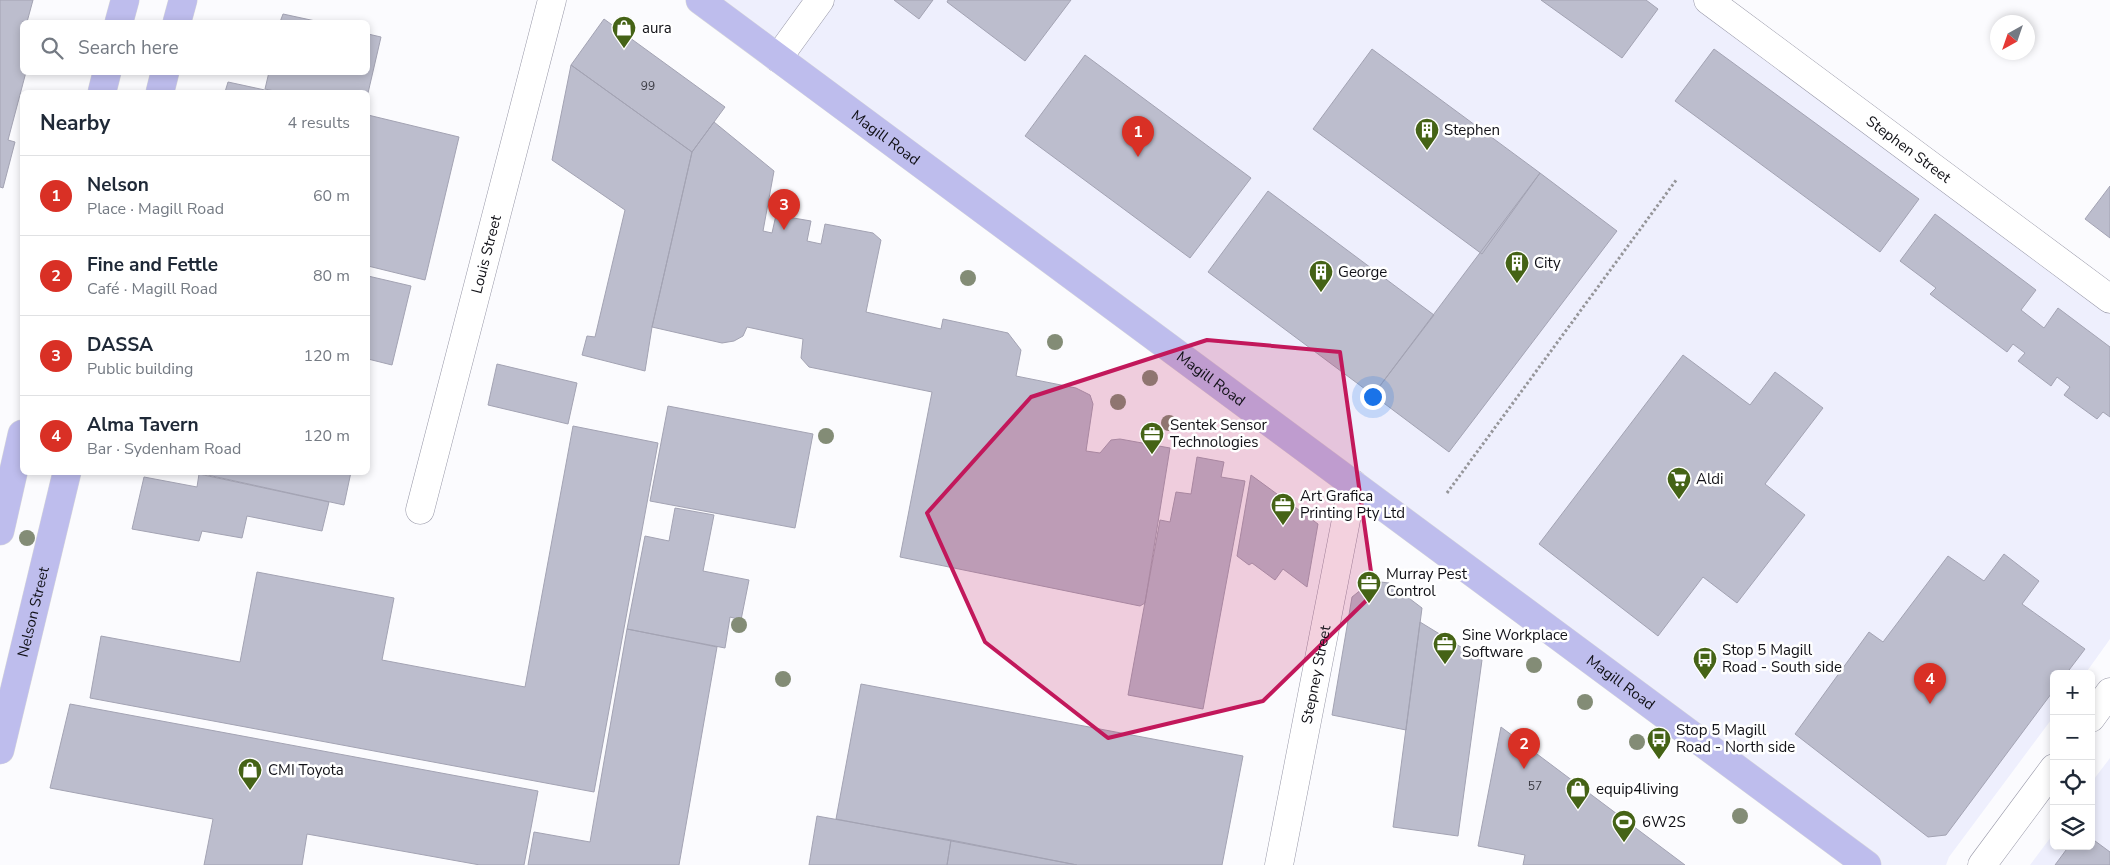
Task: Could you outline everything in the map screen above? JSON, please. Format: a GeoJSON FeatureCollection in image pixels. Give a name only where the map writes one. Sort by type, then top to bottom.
{"type":"FeatureCollection","features":[{"type":"Feature","properties":{"kind":"main road"},"geometry":{"type":"LineString","coordinates":[[120,20],[125,0]]}},
{"type":"Feature","properties":{"kind":"main road"},"geometry":{"type":"LineString","coordinates":[[178,20],[183,0]]}},
{"type":"Feature","properties":{"kind":"main road","name":"Magill Road"},"geometry":{"type":"LineString","coordinates":[[700,0],[1867,865]]}},
{"type":"Feature","properties":{"kind":"main road"},"geometry":{"type":"LineString","coordinates":[[102,90],[106,75]]}},
{"type":"Feature","properties":{"kind":"main road"},"geometry":{"type":"LineString","coordinates":[[160,90],[164,75]]}},
{"type":"Feature","properties":{"kind":"main road"},"geometry":{"type":"LineString","coordinates":[[0,531],[20,443]]}},
{"type":"Feature","properties":{"kind":"main road","name":"Nelson Street"},"geometry":{"type":"LineString","coordinates":[[0,750],[65,475]]}},
{"type":"Feature","properties":{"kind":"street","name":"Louis Street"},"geometry":{"type":"LineString","coordinates":[[420,510],[552,0]]}},
{"type":"Feature","properties":{"kind":"street"},"geometry":{"type":"LineString","coordinates":[[778,58],[820,0]]}},
{"type":"Feature","properties":{"kind":"street","name":"Stephen Street"},"geometry":{"type":"LineString","coordinates":[[1708,0],[2110,299]]}},
{"type":"Feature","properties":{"kind":"street","name":"Stepney Street"},"geometry":{"type":"LineString","coordinates":[[1279,865],[1353,484]]}},
{"type":"Feature","properties":{"kind":"street"},"geometry":{"type":"LineString","coordinates":[[2093,715],[2110,692]]}},
{"type":"Feature","properties":{"kind":"street"},"geometry":{"type":"LineString","coordinates":[[1982,865],[2050,773]]}},
{"type":"Feature","properties":{"kind":"path"},"geometry":{"type":"LineString","coordinates":[[1446,493],[1677,179]]}},
{"type":"Feature","properties":{"kind":"highlighted area"},"geometry":{"type":"Polygon","coordinates":[[[1207,340],[1340,352],[1374,593],[1263,701],[1108,738],[985,642],[927,513],[1031,397],[1207,340]]]}},
{"type":"Feature","properties":{"kind":"shaded area"},"geometry":{"type":"Polygon","coordinates":[[[700,0],[1708,0],[2110,299],[2110,639],[2088,670],[2050,670],[2050,721],[1949,857],[1946,865],[1867,865],[700,0]]]}},
{"type":"Feature","properties":{"kind":"shaded area"},"geometry":{"type":"Polygon","coordinates":[[[2110,758],[2110,865],[2030,865],[2050,838],[2050,850],[2095,850],[2095,778],[2110,758]]]}},
{"type":"Feature","properties":{"kind":"building"},"geometry":{"type":"Polygon","coordinates":[[[0,0],[33,0],[28,20],[20,20],[20,75],[25,75],[8,140],[15,142],[3,188],[0,187],[0,0]]]}},
{"type":"Feature","properties":{"kind":"building"},"geometry":{"type":"Polygon","coordinates":[[[894,0],[933,0],[919,19],[894,0]]]}},
{"type":"Feature","properties":{"kind":"building"},"geometry":{"type":"Polygon","coordinates":[[[948,0],[1071,0],[1025,61],[947,2],[948,0]]]}},
{"type":"Feature","properties":{"kind":"building"},"geometry":{"type":"Polygon","coordinates":[[[1541,0],[1646,0],[1658,9],[1622,58],[1541,0]]]}},
{"type":"Feature","properties":{"kind":"building"},"geometry":{"type":"Polygon","coordinates":[[[283,14],[311,20],[281,20],[283,14]]]}},
{"type":"Feature","properties":{"kind":"building"},"geometry":{"type":"Polygon","coordinates":[[[604,19],[725,107],[692,152],[571,65],[604,19]]]}},
{"type":"Feature","properties":{"kind":"building"},"geometry":{"type":"Polygon","coordinates":[[[370,34],[381,37],[369,90],[265,89],[268,75],[370,75],[370,34]]]}},
{"type":"Feature","properties":{"kind":"building","name":"Stephen"},"geometry":{"type":"Polygon","coordinates":[[[1372,49],[1540,173],[1482,254],[1313,129],[1372,49]]]}},
{"type":"Feature","properties":{"kind":"building"},"geometry":{"type":"Polygon","coordinates":[[[1714,49],[1919,199],[1880,252],[1675,101],[1714,49]]]}},
{"type":"Feature","properties":{"kind":"building"},"geometry":{"type":"Polygon","coordinates":[[[1085,55],[1251,178],[1190,258],[1025,136],[1085,55]]]}},
{"type":"Feature","properties":{"kind":"building"},"geometry":{"type":"Polygon","coordinates":[[[571,65],[692,152],[652,327],[645,371],[582,355],[587,336],[595,337],[625,210],[552,160],[571,65]]]}},
{"type":"Feature","properties":{"kind":"building"},"geometry":{"type":"Polygon","coordinates":[[[228,82],[265,90],[226,90],[228,82]]]}},
{"type":"Feature","properties":{"kind":"building"},"geometry":{"type":"Polygon","coordinates":[[[370,115],[459,137],[425,280],[370,266],[370,115]]]}},
{"type":"Feature","properties":{"kind":"building"},"geometry":{"type":"Polygon","coordinates":[[[714,122],[774,171],[763,231],[772,233],[776,215],[811,221],[807,241],[821,244],[825,224],[873,233],[881,240],[866,312],[941,329],[943,319],[1008,333],[1021,350],[1016,376],[1076,388],[1090,395],[1093,404],[1086,451],[1100,453],[1111,440],[1120,439],[1170,448],[1145,603],[1140,606],[900,557],[932,392],[809,367],[801,358],[803,339],[747,327],[743,336],[734,341],[722,343],[652,327],[692,152],[714,122]]]}},
{"type":"Feature","properties":{"kind":"building","name":"City"},"geometry":{"type":"Polygon","coordinates":[[[1540,173],[1617,231],[1449,452],[1373,395],[1540,173]]]}},
{"type":"Feature","properties":{"kind":"building"},"geometry":{"type":"Polygon","coordinates":[[[2110,186],[2110,238],[2085,219],[2110,186]]]}},
{"type":"Feature","properties":{"kind":"building","name":"George"},"geometry":{"type":"Polygon","coordinates":[[[1268,191],[1434,315],[1373,395],[1208,272],[1268,191]]]}},
{"type":"Feature","properties":{"kind":"building"},"geometry":{"type":"Polygon","coordinates":[[[1935,214],[2036,290],[2021,310],[2044,328],[2058,308],[2110,347],[2110,417],[2103,412],[2097,419],[2064,395],[2070,387],[2057,377],[2051,386],[2018,361],[2025,353],[2013,344],[2007,352],[1930,294],[1936,288],[1900,261],[1935,214]]]}},
{"type":"Feature","properties":{"kind":"building"},"geometry":{"type":"Polygon","coordinates":[[[370,276],[411,286],[392,365],[370,360],[370,276]]]}},
{"type":"Feature","properties":{"kind":"building","name":"Aldi"},"geometry":{"type":"Polygon","coordinates":[[[1683,355],[1750,405],[1775,372],[1823,408],[1765,484],[1805,515],[1737,603],[1703,577],[1658,636],[1539,544],[1683,355]]]}},
{"type":"Feature","properties":{"kind":"building"},"geometry":{"type":"Polygon","coordinates":[[[497,364],[577,383],[568,424],[488,405],[497,364]]]}},
{"type":"Feature","properties":{"kind":"building"},"geometry":{"type":"Polygon","coordinates":[[[668,406],[813,434],[795,528],[650,501],[668,406]]]}},
{"type":"Feature","properties":{"kind":"building"},"geometry":{"type":"Polygon","coordinates":[[[573,426],[658,443],[594,792],[90,698],[101,636],[240,662],[257,572],[394,598],[382,660],[525,687],[573,426]]]}},
{"type":"Feature","properties":{"kind":"building"},"geometry":{"type":"Polygon","coordinates":[[[1197,457],[1224,462],[1221,477],[1245,481],[1203,709],[1128,695],[1160,520],[1170,522],[1176,492],[1191,494],[1197,457]]]}},
{"type":"Feature","properties":{"kind":"building"},"geometry":{"type":"Polygon","coordinates":[[[199,475],[204,475],[329,502],[322,531],[247,516],[242,538],[202,531],[199,541],[132,529],[144,477],[197,487],[199,475]]]}},
{"type":"Feature","properties":{"kind":"building"},"geometry":{"type":"Polygon","coordinates":[[[208,475],[350,475],[344,505],[208,475]]]}},
{"type":"Feature","properties":{"kind":"building"},"geometry":{"type":"Polygon","coordinates":[[[1251,475],[1318,524],[1307,587],[1283,569],[1275,580],[1252,563],[1249,565],[1237,556],[1251,475]]]}},
{"type":"Feature","properties":{"kind":"building"},"geometry":{"type":"Polygon","coordinates":[[[675,508],[714,515],[703,571],[749,580],[741,620],[730,617],[725,648],[627,629],[645,536],[669,541],[675,508]]]}},
{"type":"Feature","properties":{"kind":"building"},"geometry":{"type":"Polygon","coordinates":[[[2004,554],[2039,581],[2022,604],[2085,649],[2069,670],[2050,670],[2050,695],[1946,835],[1928,837],[1795,734],[1869,632],[1883,642],[1948,556],[1984,581],[2004,554]]]}},
{"type":"Feature","properties":{"kind":"building"},"geometry":{"type":"Polygon","coordinates":[[[1372,581],[1389,583],[1422,608],[1406,730],[1332,715],[1352,597],[1372,581]]]}},
{"type":"Feature","properties":{"kind":"building"},"geometry":{"type":"Polygon","coordinates":[[[1420,622],[1482,660],[1458,836],[1393,827],[1420,622]]]}},
{"type":"Feature","properties":{"kind":"building"},"geometry":{"type":"Polygon","coordinates":[[[627,629],[717,647],[679,865],[528,865],[534,832],[590,842],[627,629]]]}},
{"type":"Feature","properties":{"kind":"building"},"geometry":{"type":"Polygon","coordinates":[[[861,684],[1243,756],[1222,865],[1077,865],[836,819],[861,684]]]}},
{"type":"Feature","properties":{"kind":"building"},"geometry":{"type":"Polygon","coordinates":[[[70,704],[538,791],[524,865],[480,865],[307,834],[302,865],[204,865],[213,819],[50,788],[70,704]]]}},
{"type":"Feature","properties":{"kind":"building"},"geometry":{"type":"Polygon","coordinates":[[[1501,727],[1685,865],[1523,865],[1525,855],[1478,846],[1501,727]]]}},
{"type":"Feature","properties":{"kind":"building"},"geometry":{"type":"Polygon","coordinates":[[[817,816],[951,840],[947,865],[809,865],[817,816]]]}},
{"type":"Feature","properties":{"kind":"building"},"geometry":{"type":"Polygon","coordinates":[[[951,840],[1077,865],[947,865],[951,840]]]}},
{"type":"Feature","properties":{"kind":"building"},"geometry":{"type":"Polygon","coordinates":[[[2095,841],[2110,852],[2110,865],[2055,865],[2066,850],[2095,850],[2095,841]]]}},
{"type":"Feature","properties":{"kind":"place","name":"aura"},"geometry":{"type":"Point","coordinates":[624,49]}},
{"type":"Feature","properties":{"kind":"place","name":"Stephen"},"geometry":{"type":"Point","coordinates":[1427,151]}},
{"type":"Feature","properties":{"kind":"place","name":"Nelson"},"geometry":{"type":"Point","coordinates":[1138,157]}},
{"type":"Feature","properties":{"kind":"place","name":"DASSA"},"geometry":{"type":"Point","coordinates":[784,230]}},
{"type":"Feature","properties":{"kind":"place","name":"City"},"geometry":{"type":"Point","coordinates":[1517,284]}},
{"type":"Feature","properties":{"kind":"place","name":"George"},"geometry":{"type":"Point","coordinates":[1321,293]}},
{"type":"Feature","properties":{"kind":"place","name":"Sentek Sensor Technologies"},"geometry":{"type":"Point","coordinates":[1152,455]}},
{"type":"Feature","properties":{"kind":"place","name":"Aldi"},"geometry":{"type":"Point","coordinates":[1679,500]}},
{"type":"Feature","properties":{"kind":"place","name":"Art Grafica Printing Pty Ltd"},"geometry":{"type":"Point","coordinates":[1283,526]}},
{"type":"Feature","properties":{"kind":"place","name":"Murray Pest Control"},"geometry":{"type":"Point","coordinates":[1369,604]}},
{"type":"Feature","properties":{"kind":"place","name":"Sine Workplace Software"},"geometry":{"type":"Point","coordinates":[1445,665]}},
{"type":"Feature","properties":{"kind":"place","name":"Stop 5 Magill Road - South side"},"geometry":{"type":"Point","coordinates":[1705,680]}},
{"type":"Feature","properties":{"kind":"place","name":"Alma Tavern"},"geometry":{"type":"Point","coordinates":[1930,704]}},
{"type":"Feature","properties":{"kind":"place","name":"Stop 5 Magill Road - North side"},"geometry":{"type":"Point","coordinates":[1659,760]}},
{"type":"Feature","properties":{"kind":"place","name":"Fine and Fettle"},"geometry":{"type":"Point","coordinates":[1524,769]}},
{"type":"Feature","properties":{"kind":"place","name":"CMI Toyota"},"geometry":{"type":"Point","coordinates":[250,791]}},
{"type":"Feature","properties":{"kind":"place","name":"equip4living"},"geometry":{"type":"Point","coordinates":[1578,810]}},
{"type":"Feature","properties":{"kind":"place","name":"6W2S"},"geometry":{"type":"Point","coordinates":[1624,843]}}]}
